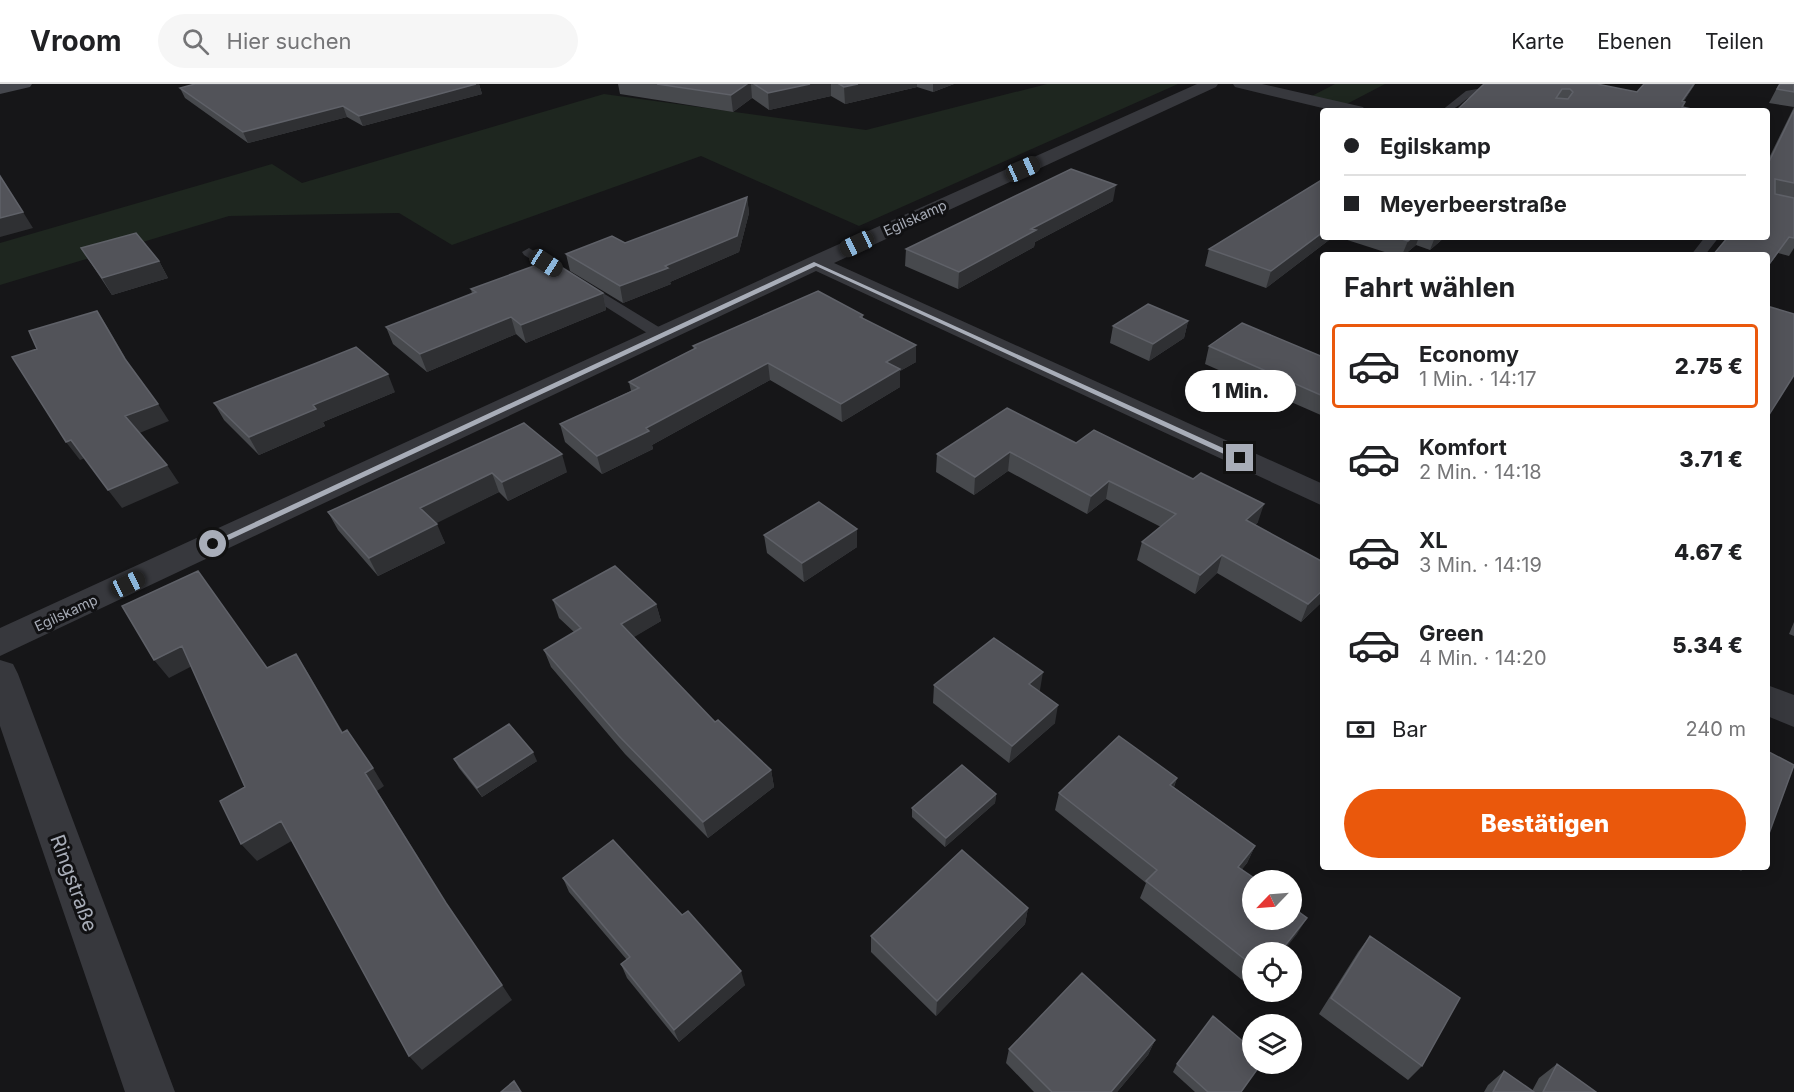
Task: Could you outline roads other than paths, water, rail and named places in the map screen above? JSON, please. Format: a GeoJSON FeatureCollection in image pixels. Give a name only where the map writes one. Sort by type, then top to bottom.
{"type":"FeatureCollection","features":[{"type":"Feature","properties":{"kind":"street"},"geometry":{"type":"LineString","coordinates":[[0,89],[24,84]]}},
{"type":"Feature","properties":{"kind":"street","name":"Egilskamp"},"geometry":{"type":"LineString","coordinates":[[0,643],[816,263],[1210,84]]}},
{"type":"Feature","properties":{"kind":"street"},"geometry":{"type":"LineString","coordinates":[[1241,84],[1344,108]]}},
{"type":"Feature","properties":{"kind":"street"},"geometry":{"type":"LineString","coordinates":[[816,263],[1320,495]]}},
{"type":"Feature","properties":{"kind":"street","name":"Ringstraße"},"geometry":{"type":"LineString","coordinates":[[0,674],[150,1092]]}},
{"type":"Feature","properties":{"kind":"street"},"geometry":{"type":"LineString","coordinates":[[1770,700],[1794,712]]}},
{"type":"Feature","properties":{"kind":"lane"},"geometry":{"type":"LineString","coordinates":[[1450,108],[1470,93],[1506,88],[1510,84]]}},
{"type":"Feature","properties":{"kind":"lane"},"geometry":{"type":"LineString","coordinates":[[1700,252],[1710,240]]}},
{"type":"Feature","properties":{"kind":"lane"},"geometry":{"type":"LineString","coordinates":[[529,252],[661,335]]}}]}
